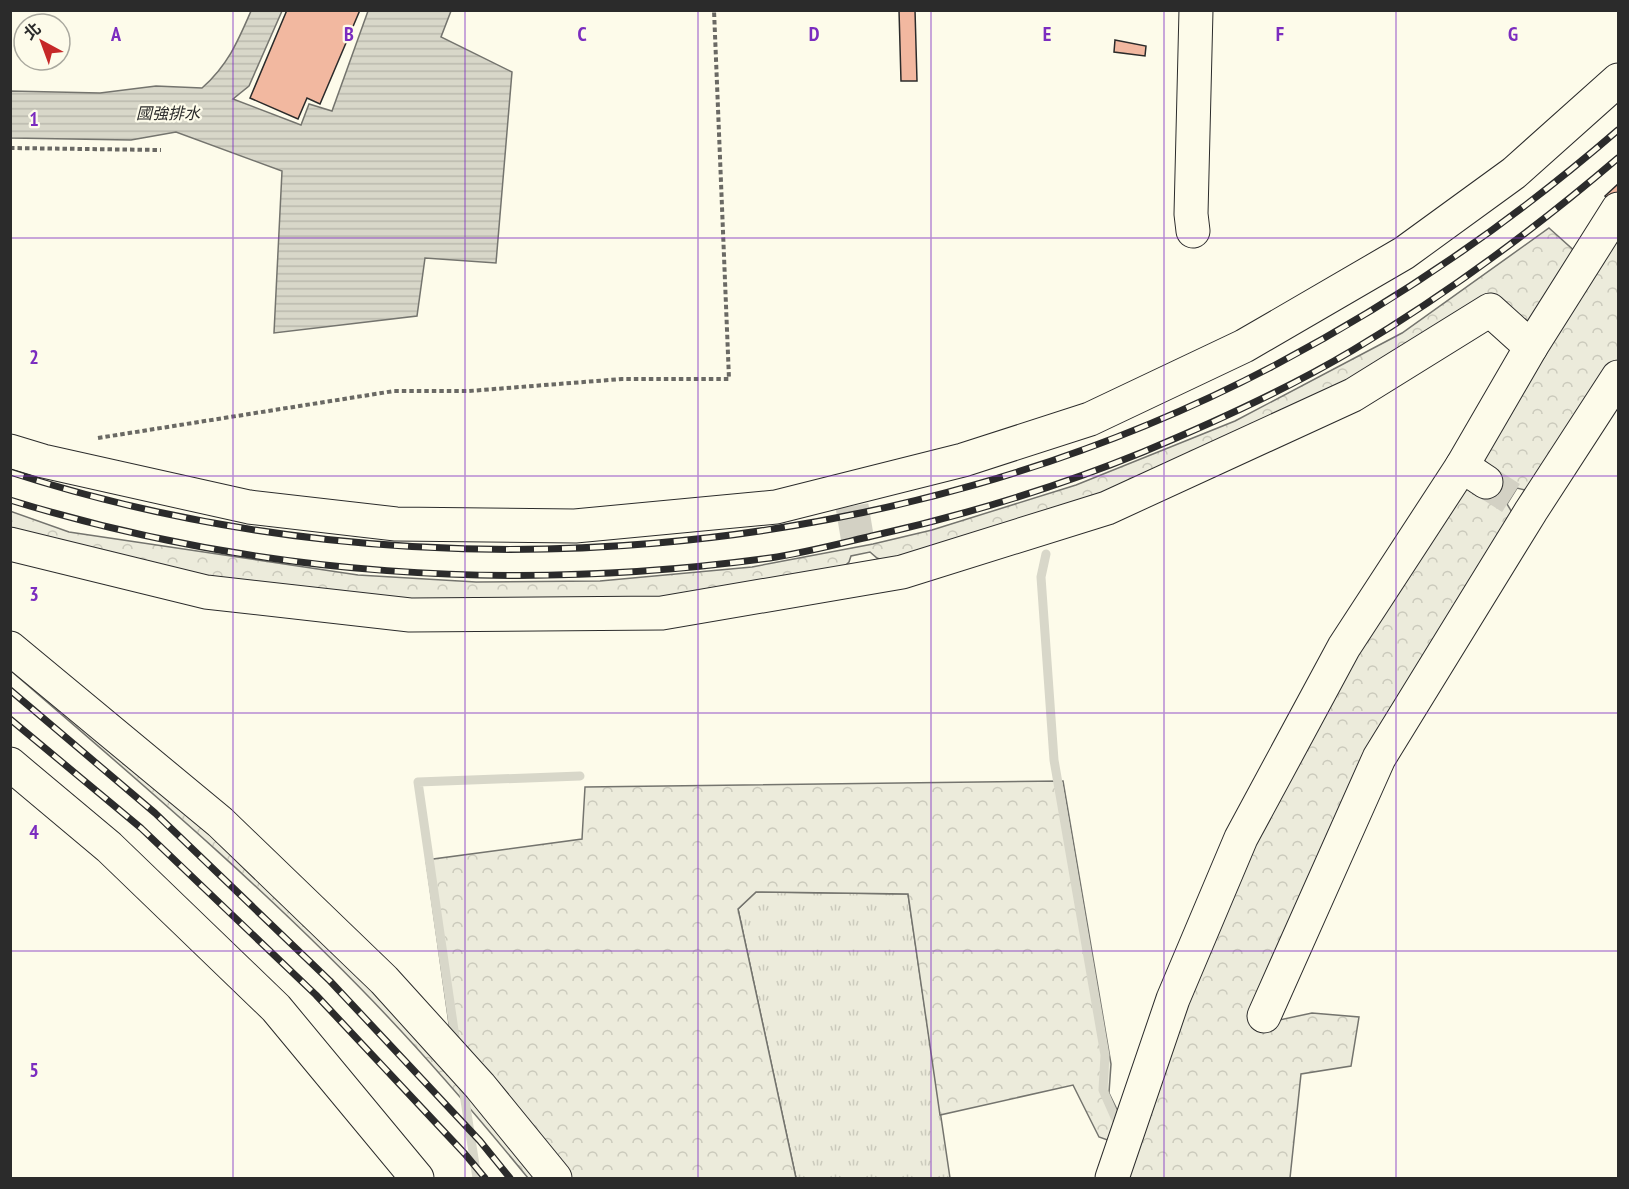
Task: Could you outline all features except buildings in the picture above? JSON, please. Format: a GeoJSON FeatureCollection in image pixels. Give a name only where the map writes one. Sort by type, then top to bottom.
{"type":"FeatureCollection","features":[{"type":"Feature","properties":{"kind":"street"},"geometry":{"type":"LineString","coordinates":[[1193,231],[1191,214],[1196,10]]}},
{"type":"Feature","properties":{"kind":"street"},"geometry":{"type":"LineString","coordinates":[[10,451],[43,461],[249,507],[396,524],[575,526],[776,507],[850,497],[1090,420],[1244,346],[1404,253],[1514,173],[1618,80]]}},
{"type":"Feature","properties":{"kind":"street"},"geometry":{"type":"LineString","coordinates":[[1264,1016],[1497,489],[1531,347],[1618,209]]}},
{"type":"Feature","properties":{"kind":"street"},"geometry":{"type":"LineString","coordinates":[[10,544],[206,592],[410,615],[662,613],[862,566],[902,572],[1107,508],[1353,395],[1490,310],[1531,347]]}},
{"type":"Feature","properties":{"kind":"street"},"geometry":{"type":"LineString","coordinates":[[1112,1179],[1173,999],[1241,838],[1344,648],[1497,489],[1618,377]]}},
{"type":"Feature","properties":{"kind":"street"},"geometry":{"type":"LineString","coordinates":[[10,648],[220,822],[384,980],[480,1086],[555,1179]]}},
{"type":"Feature","properties":{"kind":"street"},"geometry":{"type":"LineString","coordinates":[[10,764],[109,847],[276,1008],[417,1179]]}},
{"type":"Feature","properties":{"kind":"path"},"geometry":{"type":"LineString","coordinates":[[93,439],[394,391],[468,391],[622,379],[729,379],[714,10]]}},
{"type":"Feature","properties":{"kind":"path"},"geometry":{"type":"LineString","coordinates":[[10,148],[161,150]]}},
{"type":"Feature","properties":{"kind":"green space"},"geometry":{"type":"Polygon","coordinates":[[[1549,228],[1579,255],[1527,335],[1505,311],[1392,359],[1092,502],[889,563],[870,552],[851,556],[849,562],[834,576],[643,601],[414,603],[262,588],[11,532],[10,511],[69,532],[358,575],[476,582],[600,581],[752,567],[873,544],[932,530],[1076,485],[1235,421],[1402,333],[1549,228]]]}},
{"type":"Feature","properties":{"kind":"green space"},"geometry":{"type":"Polygon","coordinates":[[[1618,235],[1618,362],[1529,491],[1517,488],[1507,504],[1516,519],[1403,703],[1270,1022],[1312,1013],[1359,1017],[1351,1066],[1301,1074],[1290,1178],[1119,1178],[1208,944],[1300,742],[1460,483],[1493,471],[1480,455],[1618,235]]]}},
{"type":"Feature","properties":{"kind":"green space"},"geometry":{"type":"Polygon","coordinates":[[[10,656],[81,715],[396,1008],[545,1178],[528,1178],[424,1056],[344,971],[204,839],[11,671],[10,656]]]}},
{"type":"Feature","properties":{"kind":"green space"},"geometry":{"type":"Polygon","coordinates":[[[1063,781],[1111,1064],[1109,1093],[1123,1122],[1116,1143],[1099,1137],[1073,1085],[940,1115],[908,894],[756,892],[738,909],[796,1178],[569,1178],[451,1038],[426,860],[582,839],[585,787],[1063,781]]]}},
{"type":"Feature","properties":{"kind":"green space"},"geometry":{"type":"Polygon","coordinates":[[[756,892],[908,894],[950,1178],[796,1178],[738,909],[756,892]]]}},
{"type":"Feature","properties":{"kind":"water","name":"國強排水"},"geometry":{"type":"Polygon","coordinates":[[[251,11],[282,11],[249,86],[233,99],[301,125],[309,104],[332,111],[368,11],[451,11],[441,37],[512,72],[496,263],[425,258],[417,316],[274,333],[282,171],[176,132],[131,140],[11,138],[11,91],[100,93],[156,86],[202,88],[226,61],[251,11]]]}},
{"type":"Feature","properties":{"kind":"waterway"},"geometry":{"type":"LineString","coordinates":[[1046,554],[1041,577],[1054,760],[1105,1055],[1103,1090],[1118,1124]]}},
{"type":"Feature","properties":{"kind":"waterway"},"geometry":{"type":"LineString","coordinates":[[456,1044],[418,782],[580,776]]}},
{"type":"Feature","properties":{"kind":"waterway"},"geometry":{"type":"LineString","coordinates":[[462,1081],[477,1178]]}},
{"type":"Feature","properties":{"kind":"tunnel"},"geometry":{"type":"LineString","coordinates":[[1486,482],[1511,498]]}},
{"type":"Feature","properties":{"kind":"tunnel"},"geometry":{"type":"LineString","coordinates":[[852,506],[860,554]]}},
{"type":"Feature","properties":{"kind":"railway"},"geometry":{"type":"LineString","coordinates":[[10,472],[166,514],[327,540],[490,549],[654,543],[817,522],[976,484],[1130,432],[1277,364],[1367,313],[1454,257],[1538,196],[1618,130]]}},
{"type":"Feature","properties":{"kind":"railway"},"geometry":{"type":"LineString","coordinates":[[10,500],[103,526],[197,546],[292,561],[387,571],[483,575],[578,574],[674,569],[770,558],[808,551],[907,528],[1043,489],[1143,452],[1250,405],[1328,365],[1388,329],[1522,235],[1618,158]]}},
{"type":"Feature","properties":{"kind":"railway"},"geometry":{"type":"LineString","coordinates":[[10,690],[155,813],[330,981],[480,1141],[510,1178]]}},
{"type":"Feature","properties":{"kind":"railway"},"geometry":{"type":"LineString","coordinates":[[10,719],[141,828],[316,995],[485,1178]]}}]}
